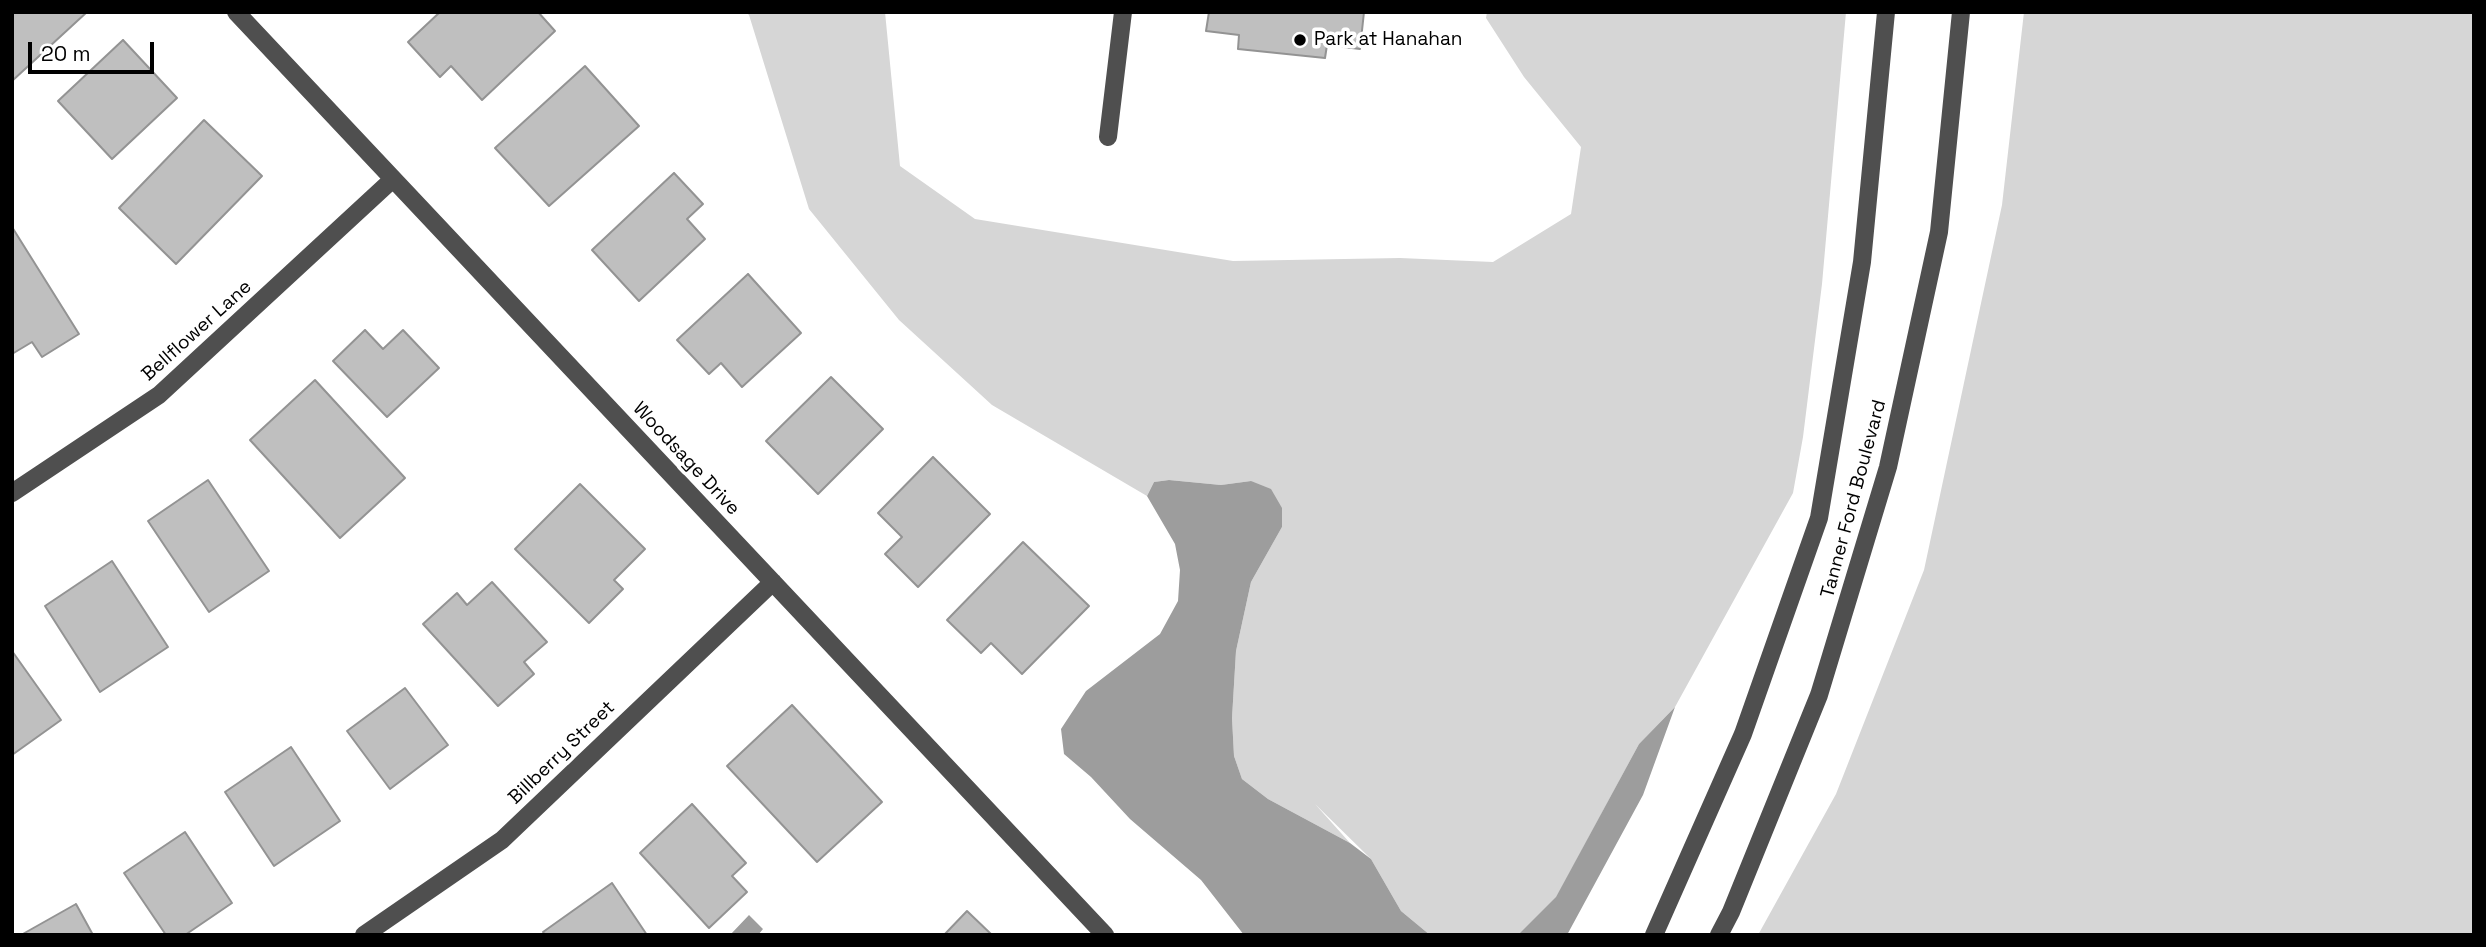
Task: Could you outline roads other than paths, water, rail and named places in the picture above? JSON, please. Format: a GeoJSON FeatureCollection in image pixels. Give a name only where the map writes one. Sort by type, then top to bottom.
{"type":"FeatureCollection","features":[{"type":"Feature","properties":{"kind":"street","name":"Woodsage Drive"},"geometry":{"type":"LineString","coordinates":[[236,12],[1105,935]]}},
{"type":"Feature","properties":{"kind":"street"},"geometry":{"type":"LineString","coordinates":[[1108,136],[1123,12]]}},
{"type":"Feature","properties":{"kind":"street","name":"Tanner Ford Boulevard"},"geometry":{"type":"LineString","coordinates":[[1654,935],[1743,734],[1819,518],[1862,262],[1886,12]]}},
{"type":"Feature","properties":{"kind":"street","name":"Tanner Ford Boulevard"},"geometry":{"type":"LineString","coordinates":[[1719,935],[1731,912],[1819,695],[1888,467],[1939,232],[1961,12]]}},
{"type":"Feature","properties":{"kind":"street","name":"Bellflower Lane"},"geometry":{"type":"LineString","coordinates":[[12,493],[159,395],[393,180]]}},
{"type":"Feature","properties":{"kind":"street","name":"Billberry Street"},"geometry":{"type":"LineString","coordinates":[[364,935],[502,840],[773,582]]}},
{"type":"Feature","properties":{"kind":"place","name":"Park at Hanahan"},"geometry":{"type":"Point","coordinates":[1300,40]}}]}
